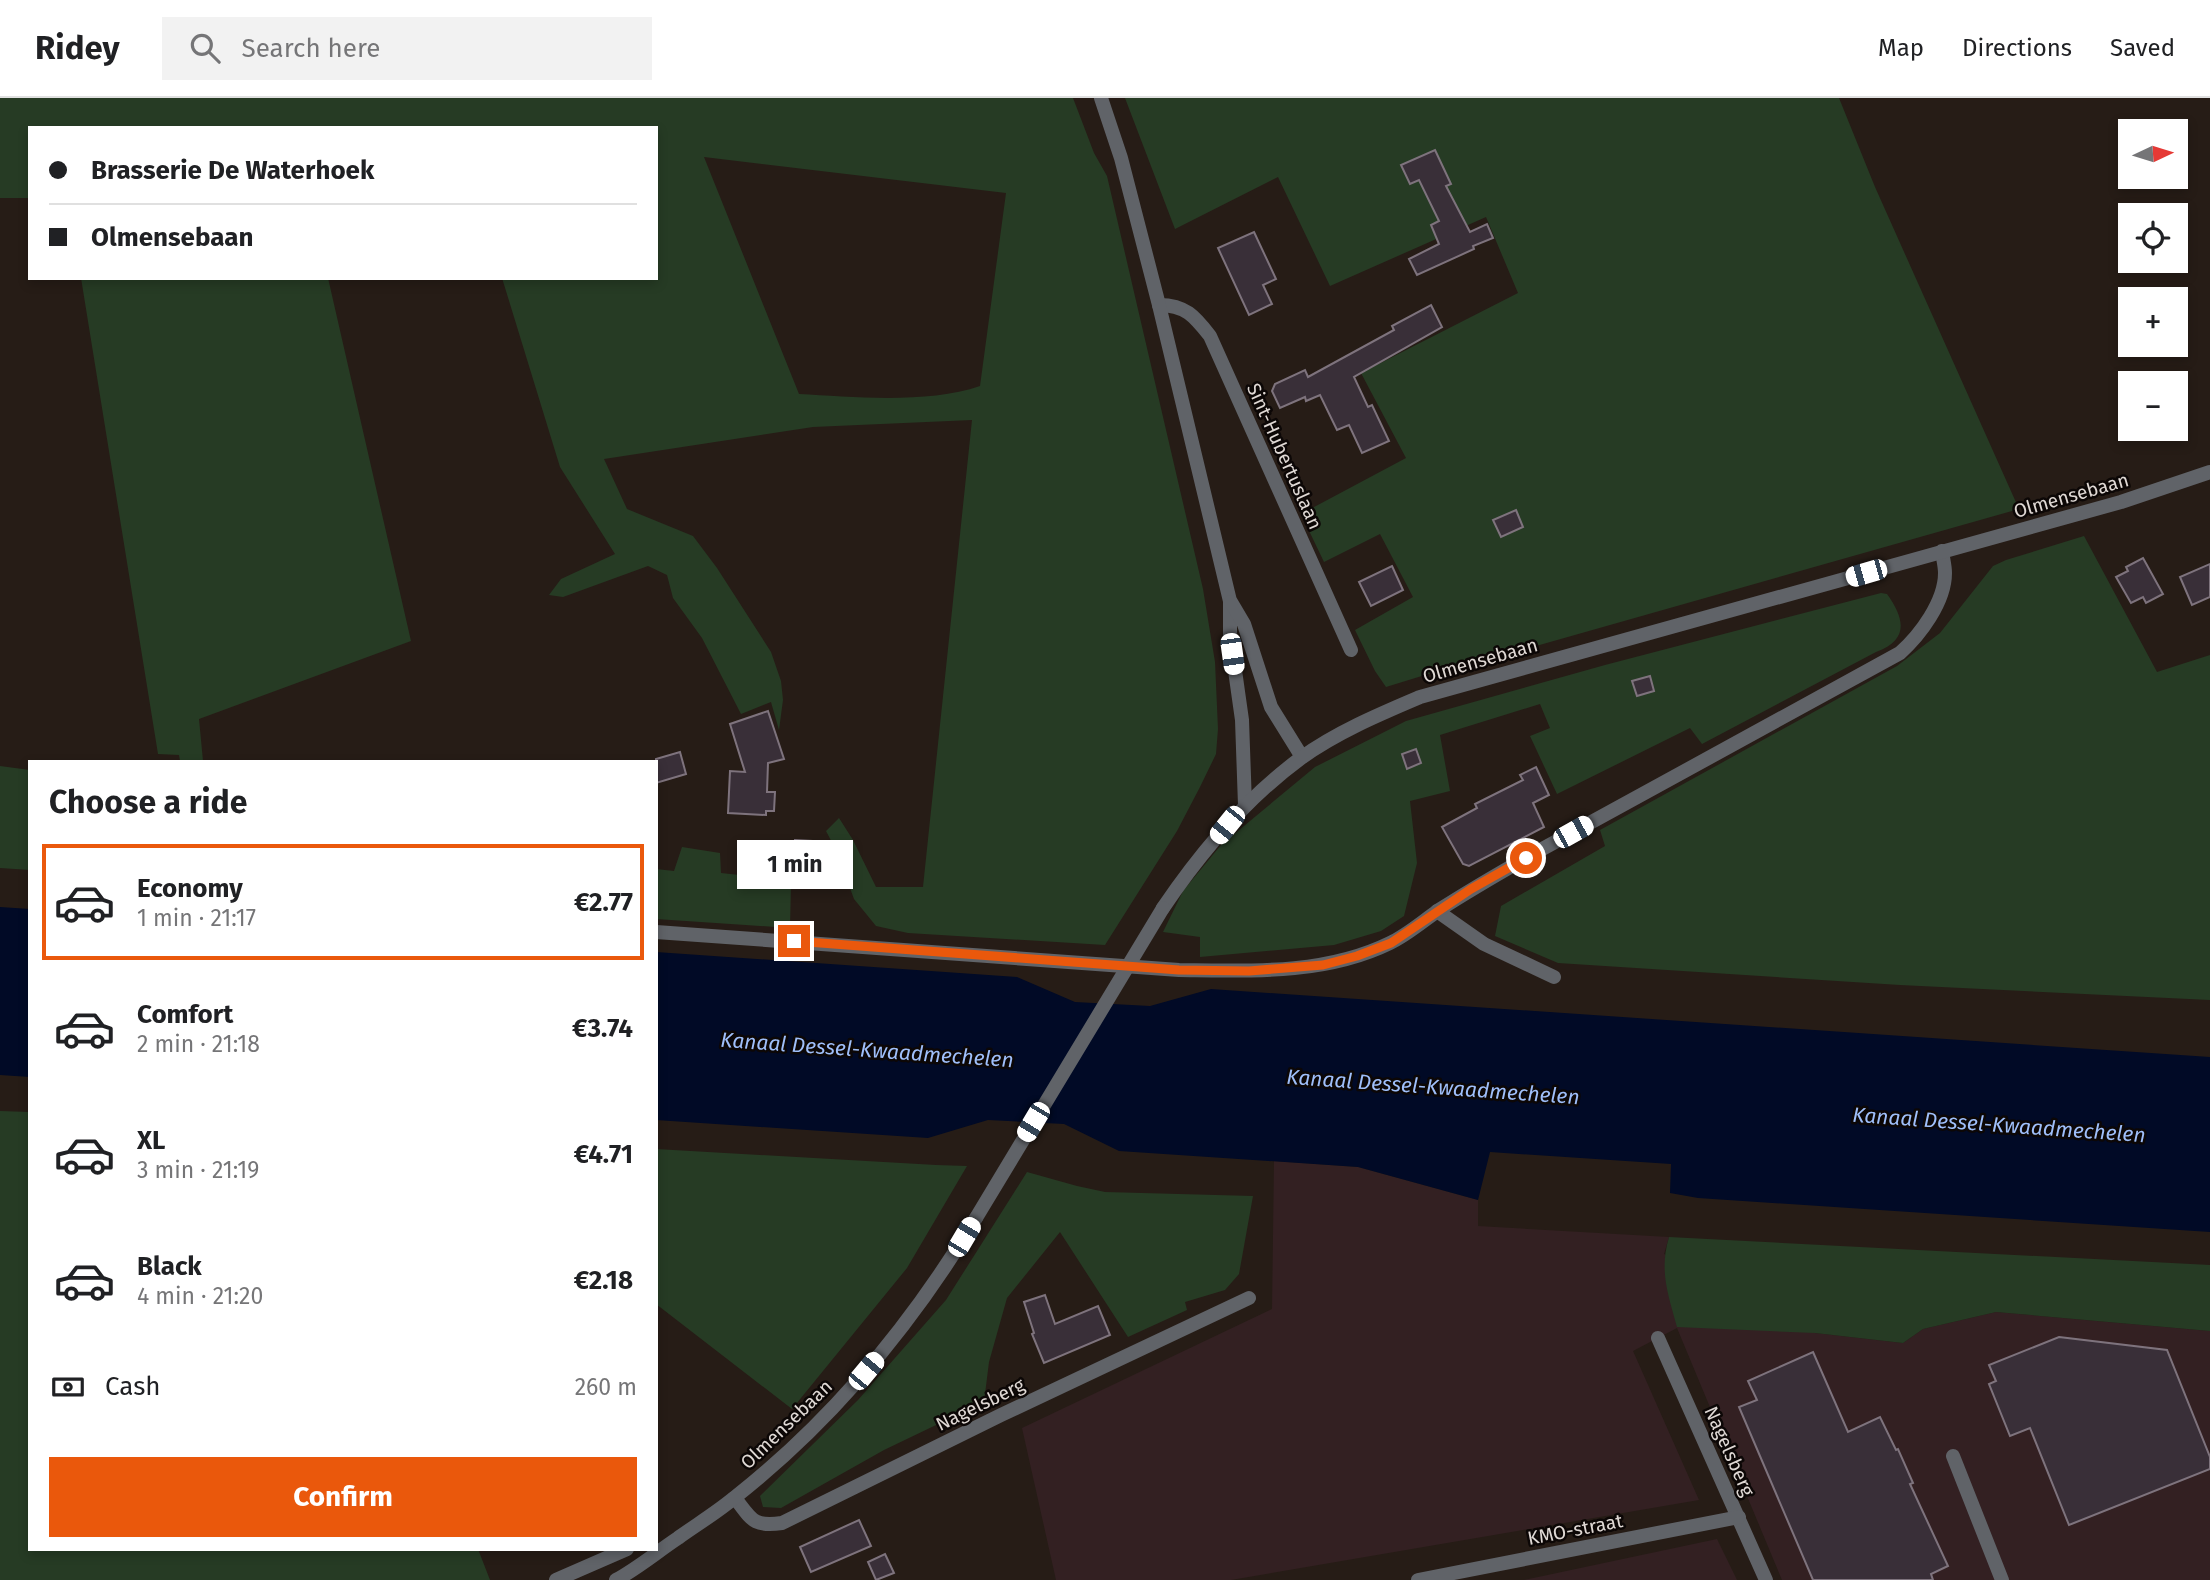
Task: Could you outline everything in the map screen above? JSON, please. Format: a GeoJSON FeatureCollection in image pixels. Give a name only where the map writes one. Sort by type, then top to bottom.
{"type":"FeatureCollection","features":[{"type":"Feature","properties":{"kind":"street"},"geometry":{"type":"LineString","coordinates":[[1101,98],[1121,158],[1159,305],[1230,601],[1230,635],[1242,720],[1245,806]]}},
{"type":"Feature","properties":{"kind":"street","name":"Sint-Hubertuslaan"},"geometry":{"type":"LineString","coordinates":[[1159,305],[1175,305],[1196,318],[1210,336],[1351,650]]}},
{"type":"Feature","properties":{"kind":"street","name":"Olmensebaan"},"geometry":{"type":"LineString","coordinates":[[616,1580],[637,1569],[735,1498],[787,1453],[885,1349],[952,1257],[1163,908],[1187,873],[1245,806],[1301,757],[1379,715],[1420,697],[2121,502],[2210,472]]}},
{"type":"Feature","properties":{"kind":"street"},"geometry":{"type":"LineString","coordinates":[[658,932],[1179,970],[1249,971],[1323,965],[1357,956],[1391,943],[1437,911],[1526,858],[1900,653],[1917,637],[1936,605],[1945,576],[1942,551]]}},
{"type":"Feature","properties":{"kind":"street"},"geometry":{"type":"LineString","coordinates":[[1230,601],[1244,624],[1271,707],[1301,757]]}},
{"type":"Feature","properties":{"kind":"street"},"geometry":{"type":"LineString","coordinates":[[1437,911],[1484,944],[1554,977]]}},
{"type":"Feature","properties":{"kind":"street","name":"Nagelsberg"},"geometry":{"type":"LineString","coordinates":[[735,1498],[754,1521],[765,1525],[782,1523],[1249,1298]]}},
{"type":"Feature","properties":{"kind":"street","name":"Nagelsberg"},"geometry":{"type":"LineString","coordinates":[[1658,1338],[1766,1580]]}},
{"type":"Feature","properties":{"kind":"street"},"geometry":{"type":"LineString","coordinates":[[1953,1456],[2002,1580]]}},
{"type":"Feature","properties":{"kind":"street","name":"KMO-straat"},"geometry":{"type":"LineString","coordinates":[[1418,1580],[1739,1517]]}},
{"type":"Feature","properties":{"kind":"street","name":"Olmensebaan"},"geometry":{"type":"LineString","coordinates":[[658,1542],[678,1538]]}},
{"type":"Feature","properties":{"kind":"street"},"geometry":{"type":"LineString","coordinates":[[555,1580],[622,1551]]}},
{"type":"Feature","properties":{"kind":"shaded area"},"geometry":{"type":"Polygon","coordinates":[[[1274,1161],[1358,1167],[1478,1200],[1478,1226],[1669,1237],[1664,1254],[1815,1333],[1903,1343],[1923,1329],[1996,1312],[2210,1331],[2210,1580],[1782,1580],[1677,1328],[1633,1351],[1699,1500],[1231,1580],[1056,1580],[1022,1428],[1272,1309],[1274,1161]]]}},
{"type":"Feature","properties":{"kind":"shaded area"},"geometry":{"type":"Polygon","coordinates":[[[1717,1539],[1737,1580],[1524,1580],[1717,1539]]]}},
{"type":"Feature","properties":{"kind":"green space"},"geometry":{"type":"Polygon","coordinates":[[[0,98],[1073,98],[1094,153],[1107,176],[1203,589],[1215,662],[1218,729],[1216,754],[1177,831],[1105,945],[908,933],[876,926],[854,899],[826,831],[839,818],[876,887],[923,887],[972,420],[813,427],[604,459],[627,509],[693,536],[717,568],[771,652],[781,681],[783,700],[779,730],[771,702],[741,714],[702,638],[673,598],[667,575],[648,566],[563,597],[549,595],[561,579],[615,554],[560,467],[503,280],[658,280],[658,126],[28,126],[28,198],[0,198],[0,98]],[[704,157],[799,394],[866,398],[914,397],[960,392],[980,386],[1006,193],[704,157]]]}},
{"type":"Feature","properties":{"kind":"green space"},"geometry":{"type":"Polygon","coordinates":[[[1125,98],[1839,98],[1875,187],[2019,509],[1386,687],[1355,630],[1413,597],[1380,534],[1324,562],[1301,514],[1406,458],[1361,373],[1518,293],[1486,217],[1330,286],[1278,177],[1175,229],[1125,98]]]}},
{"type":"Feature","properties":{"kind":"green space"},"geometry":{"type":"Polygon","coordinates":[[[81,280],[328,280],[411,641],[199,719],[203,760],[180,760],[179,755],[158,754],[81,280]]]}},
{"type":"Feature","properties":{"kind":"green space"},"geometry":{"type":"Polygon","coordinates":[[[2084,536],[2157,672],[2210,655],[2210,1000],[1900,985],[1558,963],[1495,936],[1501,906],[1605,846],[1600,830],[1897,666],[1940,633],[1993,566],[2084,536]]]}},
{"type":"Feature","properties":{"kind":"green space"},"geometry":{"type":"Polygon","coordinates":[[[1881,593],[1887,594],[1893,603],[1901,628],[1899,635],[1887,647],[1702,744],[1690,728],[1557,794],[1530,736],[1550,728],[1540,704],[1440,735],[1450,791],[1410,801],[1417,863],[1404,916],[1381,931],[1334,945],[1200,957],[1200,937],[1163,932],[1183,891],[1221,845],[1315,767],[1406,721],[1605,665],[1881,593]]]}},
{"type":"Feature","properties":{"kind":"green space"},"geometry":{"type":"Polygon","coordinates":[[[0,766],[28,770],[28,870],[0,868],[0,766]]]}},
{"type":"Feature","properties":{"kind":"green space"},"geometry":{"type":"Polygon","coordinates":[[[682,847],[720,853],[721,873],[791,884],[790,928],[658,919],[658,869],[674,871],[682,847]]]}},
{"type":"Feature","properties":{"kind":"green space"},"geometry":{"type":"Polygon","coordinates":[[[0,1111],[28,1112],[28,1551],[479,1551],[490,1580],[0,1580],[0,1111]]]}},
{"type":"Feature","properties":{"kind":"green space"},"geometry":{"type":"Polygon","coordinates":[[[658,1149],[967,1166],[907,1268],[792,1409],[658,1306],[658,1149]]]}},
{"type":"Feature","properties":{"kind":"green space"},"geometry":{"type":"Polygon","coordinates":[[[1027,1172],[1105,1192],[1253,1196],[1239,1274],[1225,1290],[1185,1302],[1187,1310],[1128,1337],[1060,1232],[1007,1298],[989,1362],[984,1402],[884,1450],[781,1508],[763,1507],[760,1496],[858,1400],[946,1300],[1027,1172]]]}},
{"type":"Feature","properties":{"kind":"green space"},"geometry":{"type":"Polygon","coordinates":[[[1669,1237],[2210,1265],[2210,1331],[1996,1312],[1923,1329],[1903,1343],[1815,1333],[1677,1327],[1665,1272],[1669,1237]]]}},
{"type":"Feature","properties":{"kind":"water"},"geometry":{"type":"Polygon","coordinates":[[[0,907],[28,909],[28,1077],[0,1075],[0,907]]]}},
{"type":"Feature","properties":{"kind":"water","name":"Kanaal Dessel-Kwaadmechelen"},"geometry":{"type":"Polygon","coordinates":[[[658,952],[1017,977],[1075,1002],[1150,1006],[1211,989],[2210,1057],[2210,1232],[1698,1198],[1670,1193],[1671,1164],[1490,1152],[1478,1200],[1358,1167],[1119,1151],[1064,1124],[988,1120],[928,1138],[658,1120],[658,952]]]}},
{"type":"Feature","properties":{"kind":"building"},"geometry":{"type":"Polygon","coordinates":[[[1435,150],[1451,184],[1446,186],[1470,232],[1487,224],[1493,238],[1417,275],[1409,259],[1439,244],[1431,225],[1439,221],[1419,180],[1410,184],[1401,165],[1435,150]]]}},
{"type":"Feature","properties":{"kind":"building"},"geometry":{"type":"Polygon","coordinates":[[[1254,232],[1276,279],[1263,285],[1272,304],[1249,315],[1218,248],[1254,232]]]}},
{"type":"Feature","properties":{"kind":"building"},"geometry":{"type":"Polygon","coordinates":[[[1431,305],[1442,327],[1354,377],[1368,407],[1372,405],[1389,441],[1362,453],[1349,425],[1337,430],[1320,395],[1306,401],[1305,397],[1280,408],[1272,391],[1275,384],[1305,370],[1308,377],[1394,330],[1392,326],[1431,305]]]}},
{"type":"Feature","properties":{"kind":"building"},"geometry":{"type":"Polygon","coordinates":[[[1516,510],[1523,527],[1501,537],[1493,520],[1516,510]]]}},
{"type":"Feature","properties":{"kind":"building"},"geometry":{"type":"Polygon","coordinates":[[[2143,558],[2163,594],[2146,603],[2143,597],[2131,603],[2116,577],[2128,571],[2126,567],[2143,558]]]}},
{"type":"Feature","properties":{"kind":"building"},"geometry":{"type":"Polygon","coordinates":[[[2210,564],[2210,597],[2192,605],[2180,577],[2210,564]]]}},
{"type":"Feature","properties":{"kind":"building"},"geometry":{"type":"Polygon","coordinates":[[[1392,566],[1403,590],[1371,606],[1359,582],[1392,566]]]}},
{"type":"Feature","properties":{"kind":"building"},"geometry":{"type":"Polygon","coordinates":[[[1650,676],[1654,691],[1637,696],[1632,681],[1650,676]]]}},
{"type":"Feature","properties":{"kind":"building"},"geometry":{"type":"Polygon","coordinates":[[[768,711],[784,759],[768,763],[767,792],[775,792],[774,811],[766,811],[766,815],[728,813],[730,771],[745,772],[730,724],[768,711]]]}},
{"type":"Feature","properties":{"kind":"building"},"geometry":{"type":"Polygon","coordinates":[[[1416,749],[1421,763],[1407,769],[1402,754],[1416,749]]]}},
{"type":"Feature","properties":{"kind":"building"},"geometry":{"type":"Polygon","coordinates":[[[680,752],[686,774],[658,782],[656,759],[680,752]]]}},
{"type":"Feature","properties":{"kind":"building"},"geometry":{"type":"Polygon","coordinates":[[[1536,767],[1549,795],[1533,803],[1544,827],[1469,866],[1463,864],[1442,827],[1477,808],[1475,804],[1523,780],[1520,775],[1536,767]]]}},
{"type":"Feature","properties":{"kind":"building"},"geometry":{"type":"Polygon","coordinates":[[[795,840],[830,842],[829,863],[840,864],[839,885],[797,883],[799,857],[794,856],[795,840]]]}},
{"type":"Feature","properties":{"kind":"building"},"geometry":{"type":"Polygon","coordinates":[[[1045,1295],[1055,1324],[1098,1306],[1110,1335],[1044,1363],[1032,1334],[1034,1333],[1024,1302],[1045,1295]]]}},
{"type":"Feature","properties":{"kind":"building"},"geometry":{"type":"Polygon","coordinates":[[[2059,1337],[2167,1350],[2210,1457],[2210,1469],[2069,1525],[2030,1428],[2010,1436],[1989,1384],[1996,1381],[1989,1365],[2059,1337]]]}},
{"type":"Feature","properties":{"kind":"building"},"geometry":{"type":"Polygon","coordinates":[[[1813,1352],[1848,1432],[1880,1417],[1896,1450],[1898,1449],[1913,1483],[1910,1484],[1948,1566],[1931,1574],[1933,1580],[1813,1580],[1739,1407],[1757,1400],[1748,1381],[1813,1352]]]}},
{"type":"Feature","properties":{"kind":"building"},"geometry":{"type":"Polygon","coordinates":[[[859,1520],[871,1546],[811,1572],[800,1547],[859,1520]]]}},
{"type":"Feature","properties":{"kind":"building"},"geometry":{"type":"Polygon","coordinates":[[[885,1554],[894,1573],[876,1580],[868,1562],[885,1554]]]}},
{"type":"Feature","properties":{"kind":"route"},"geometry":{"type":"LineString","coordinates":[[794,941],[1179,970],[1249,971],[1323,965],[1391,943],[1471,889],[1526,858]]}}]}
